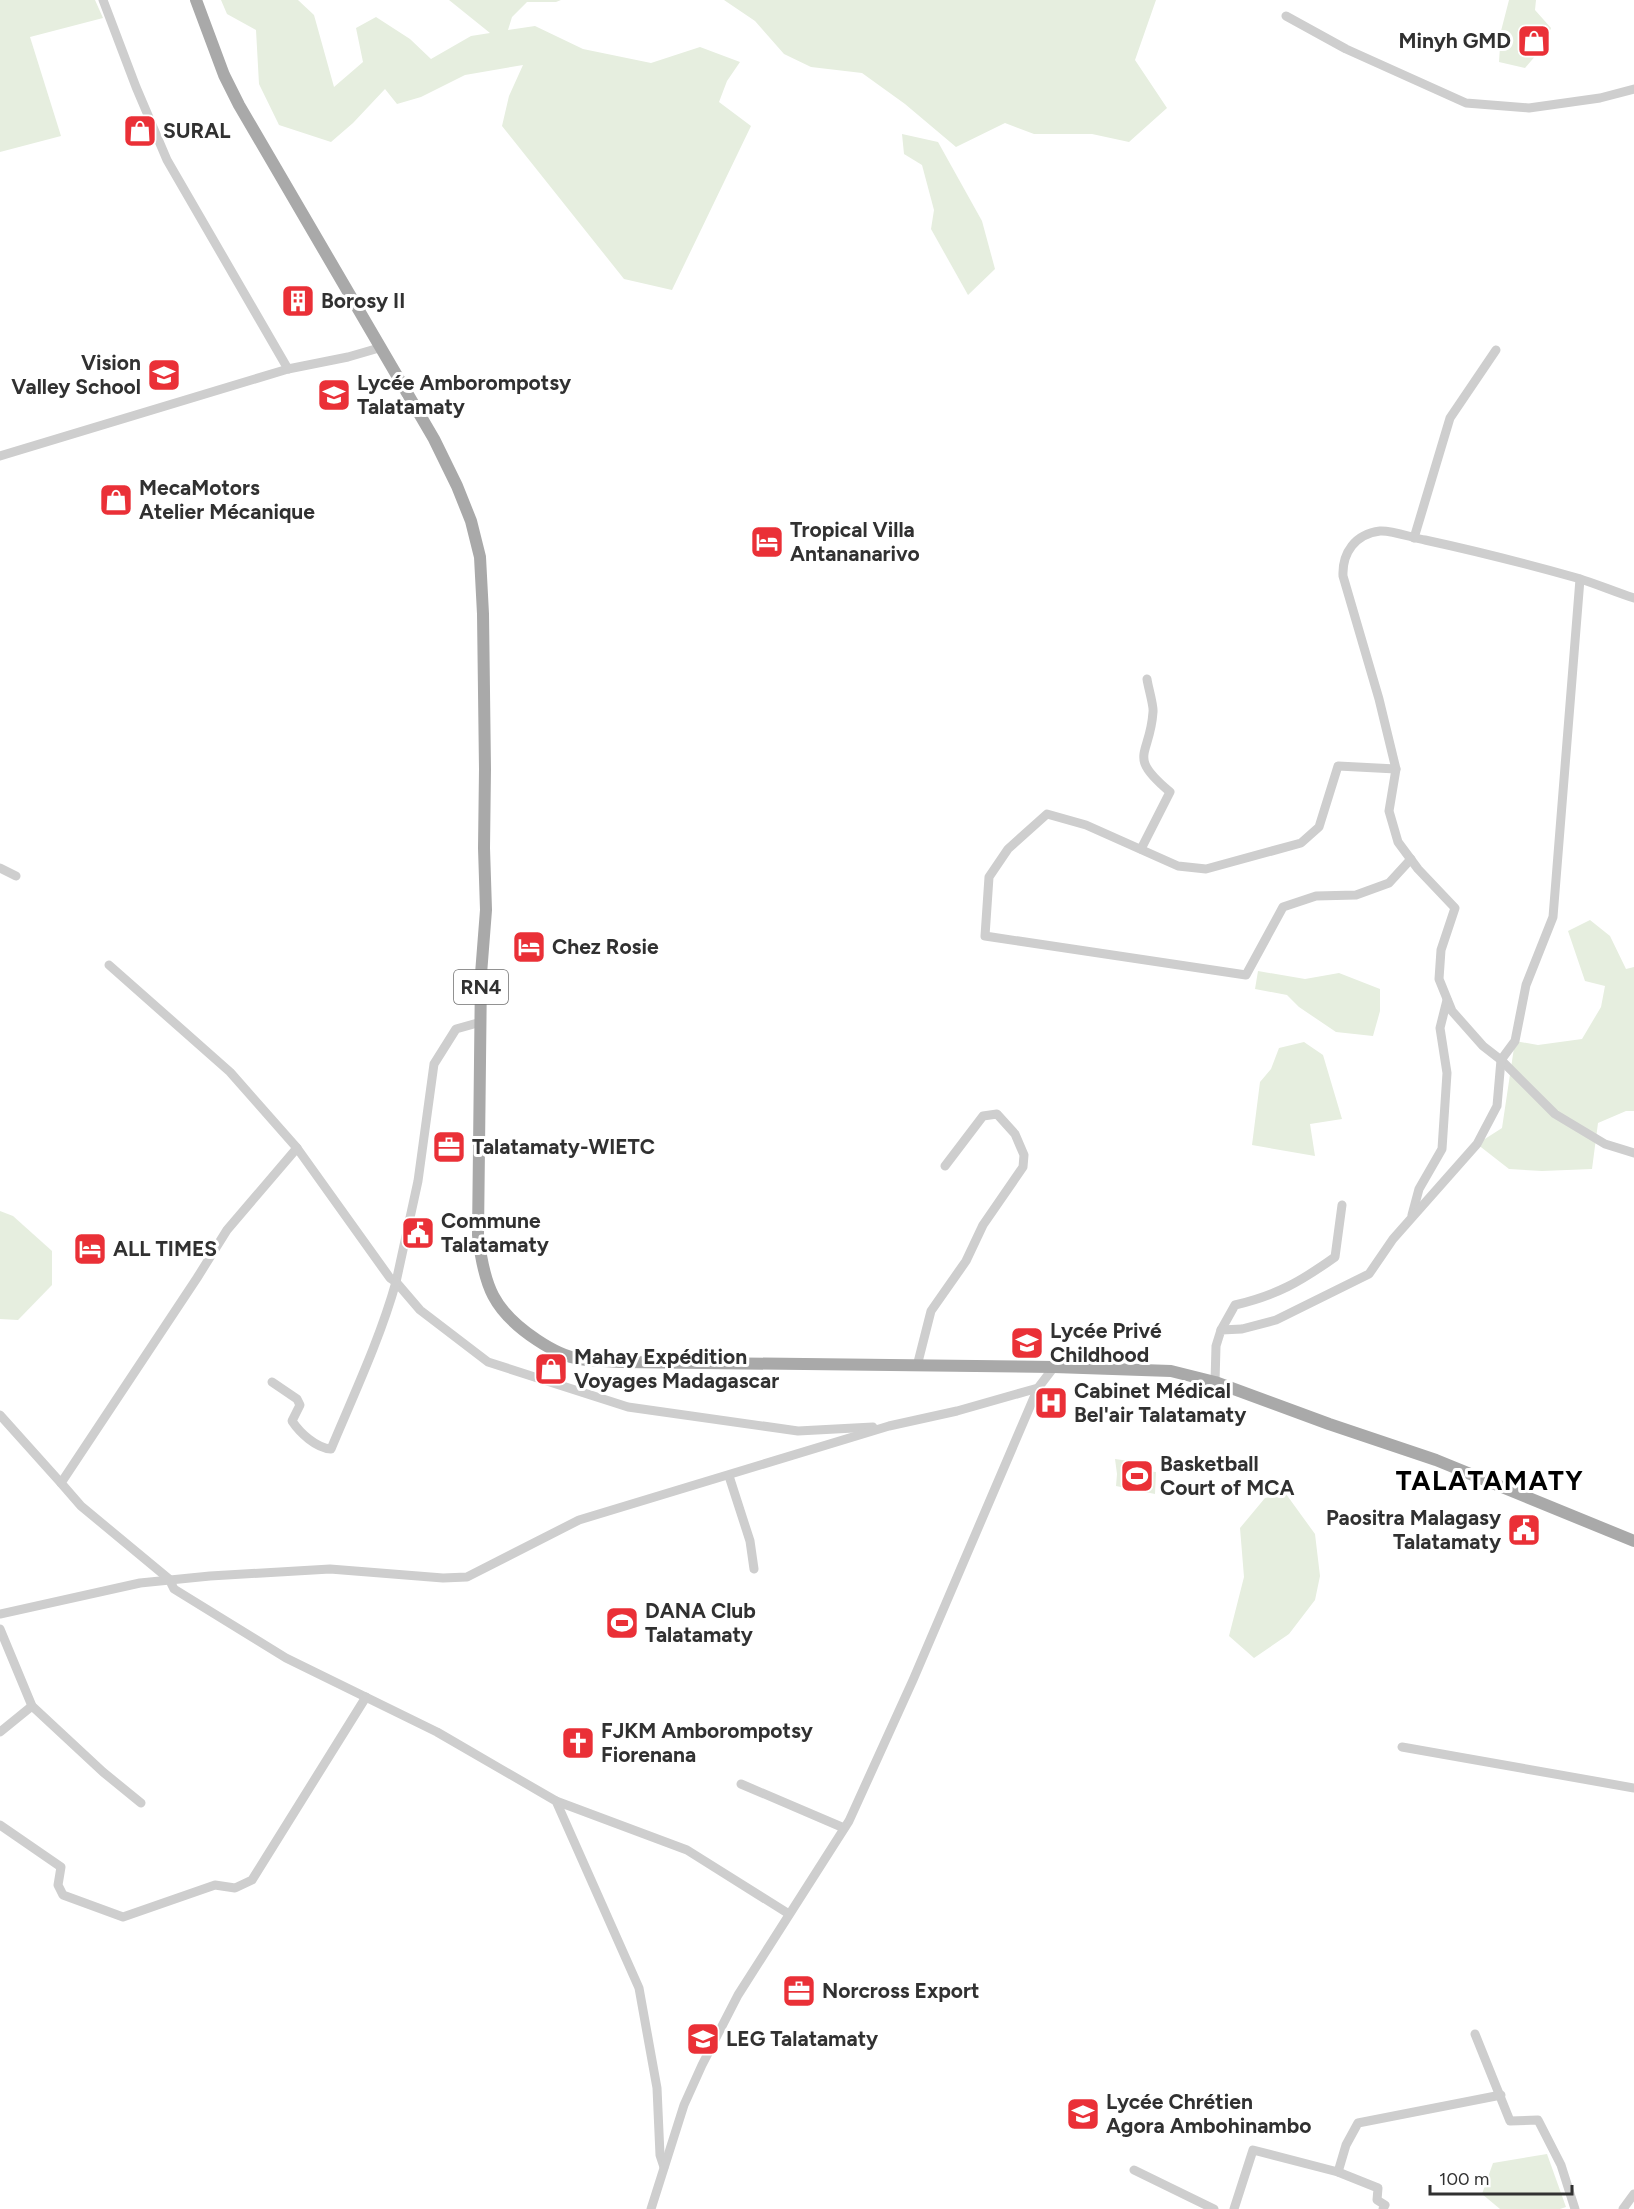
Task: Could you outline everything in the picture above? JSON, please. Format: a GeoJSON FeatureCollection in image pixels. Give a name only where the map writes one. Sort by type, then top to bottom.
{"type":"FeatureCollection","features":[{"type":"Feature","properties":{"kind":"main road","name":"RN4"},"geometry":{"type":"LineString","coordinates":[[196,0],[224,75],[239,105],[434,439],[471,521],[480,556],[483,614],[486,910],[481,974],[478,1190],[480,1255],[489,1288],[496,1302],[515,1325],[548,1348],[577,1359],[622,1362],[1053,1367],[1171,1371],[1215,1382]]}},
{"type":"Feature","properties":{"kind":"main road"},"geometry":{"type":"LineString","coordinates":[[1215,1382],[1436,1460],[1634,1541]]}},
{"type":"Feature","properties":{"kind":"main road"},"geometry":{"type":"LineString","coordinates":[[1614,1533],[1634,1535]]}},
{"type":"Feature","properties":{"kind":"street"},"geometry":{"type":"LineString","coordinates":[[103,0],[167,160],[288,369]]}},
{"type":"Feature","properties":{"kind":"street"},"geometry":{"type":"LineString","coordinates":[[1286,16],[1346,49],[1466,103],[1529,108],[1600,98],[1634,89]]}},
{"type":"Feature","properties":{"kind":"street"},"geometry":{"type":"LineString","coordinates":[[0,456],[288,369],[379,348]]}},
{"type":"Feature","properties":{"kind":"street"},"geometry":{"type":"LineString","coordinates":[[1414,538],[1449,418],[1496,351]]}},
{"type":"Feature","properties":{"kind":"street"},"geometry":{"type":"LineString","coordinates":[[1634,598],[1580,579],[1458,547],[1380,531],[1363,537],[1346,553],[1343,565],[1343,576],[1379,699],[1396,769],[1389,811],[1398,842],[1418,869],[1455,908],[1441,950],[1439,979],[1452,1011],[1475,1037],[1555,1114],[1605,1144],[1634,1153]]}},
{"type":"Feature","properties":{"kind":"street"},"geometry":{"type":"LineString","coordinates":[[1221,1330],[1242,1329],[1276,1320],[1369,1274],[1393,1239],[1478,1144],[1497,1106],[1501,1060],[1515,1041],[1526,985],[1553,917],[1580,579]]}},
{"type":"Feature","properties":{"kind":"street"},"geometry":{"type":"LineString","coordinates":[[1141,849],[1170,792],[1151,775],[1143,759],[1154,710],[1147,679]]}},
{"type":"Feature","properties":{"kind":"street"},"geometry":{"type":"LineString","coordinates":[[1396,769],[1338,766],[1319,827],[1301,843],[1206,869],[1178,866],[1086,825],[1047,814],[1008,849],[989,877],[986,936],[1246,975],[1283,908],[1316,896],[1356,895],[1389,883],[1411,859]]}},
{"type":"Feature","properties":{"kind":"street"},"geometry":{"type":"LineString","coordinates":[[0,868],[16,876]]}},
{"type":"Feature","properties":{"kind":"street"},"geometry":{"type":"LineString","coordinates":[[109,965],[230,1072],[297,1148],[390,1278],[420,1310],[488,1362],[628,1407],[798,1431],[889,1426]]}},
{"type":"Feature","properties":{"kind":"street"},"geometry":{"type":"LineString","coordinates":[[1410,1220],[1419,1189],[1442,1149],[1447,1073],[1440,1028],[1447,999]]}},
{"type":"Feature","properties":{"kind":"street"},"geometry":{"type":"LineString","coordinates":[[272,1382],[297,1399],[300,1405],[292,1421],[296,1426],[316,1444],[330,1449],[348,1412],[390,1306],[418,1181],[435,1064],[456,1029],[481,1022]]}},
{"type":"Feature","properties":{"kind":"street"},"geometry":{"type":"LineString","coordinates":[[917,1366],[931,1311],[966,1261],[983,1225],[1023,1167],[1024,1155],[1016,1134],[997,1114],[983,1116],[945,1166]]}},
{"type":"Feature","properties":{"kind":"street"},"geometry":{"type":"LineString","coordinates":[[61,1483],[227,1230],[297,1148]]}},
{"type":"Feature","properties":{"kind":"street"},"geometry":{"type":"LineString","coordinates":[[1215,1382],[1216,1346],[1221,1330],[1235,1305],[1261,1299],[1301,1281],[1335,1257],[1342,1205]]}},
{"type":"Feature","properties":{"kind":"street"},"geometry":{"type":"LineString","coordinates":[[651,2209],[684,2105],[702,2065],[738,1995],[844,1828],[913,1680],[1038,1388],[1053,1367]]}},
{"type":"Feature","properties":{"kind":"street"},"geometry":{"type":"LineString","coordinates":[[0,1614],[140,1583],[169,1579],[330,1569],[443,1578],[467,1577],[579,1520],[889,1426],[957,1411],[1038,1388]]}},
{"type":"Feature","properties":{"kind":"street"},"geometry":{"type":"LineString","coordinates":[[0,1415],[81,1506],[169,1579],[174,1589],[286,1658],[437,1732],[556,1801],[687,1850],[789,1914]]}},
{"type":"Feature","properties":{"kind":"street"},"geometry":{"type":"LineString","coordinates":[[729,1476],[750,1541],[754,1569]]}},
{"type":"Feature","properties":{"kind":"street"},"geometry":{"type":"LineString","coordinates":[[0,1629],[32,1706],[103,1772],[141,1803]]}},
{"type":"Feature","properties":{"kind":"street"},"geometry":{"type":"LineString","coordinates":[[0,1825],[61,1868],[58,1885],[63,1895],[123,1917],[215,1885],[234,1888],[252,1880],[366,1697]]}},
{"type":"Feature","properties":{"kind":"street"},"geometry":{"type":"LineString","coordinates":[[0,1732],[32,1706]]}},
{"type":"Feature","properties":{"kind":"street"},"geometry":{"type":"LineString","coordinates":[[1402,1747],[1634,1788]]}},
{"type":"Feature","properties":{"kind":"street"},"geometry":{"type":"LineString","coordinates":[[741,1784],[844,1828]]}},
{"type":"Feature","properties":{"kind":"street"},"geometry":{"type":"LineString","coordinates":[[556,1801],[639,1988],[657,2088],[660,2155],[664,2167]]}},
{"type":"Feature","properties":{"kind":"street"},"geometry":{"type":"LineString","coordinates":[[1475,2034],[1510,2121],[1538,2120],[1562,2165],[1575,2209]]}},
{"type":"Feature","properties":{"kind":"street"},"geometry":{"type":"LineString","coordinates":[[1338,2172],[1346,2145],[1358,2123],[1501,2095]]}},
{"type":"Feature","properties":{"kind":"street"},"geometry":{"type":"LineString","coordinates":[[1234,2209],[1252,2150],[1338,2172],[1378,2188],[1377,2200],[1385,2205],[1383,2209]]}},
{"type":"Feature","properties":{"kind":"street"},"geometry":{"type":"LineString","coordinates":[[1134,2170],[1214,2209]]}},
{"type":"Feature","properties":{"kind":"street"},"geometry":{"type":"LineString","coordinates":[[1623,2209],[1634,2194]]}},
{"type":"Feature","properties":{"kind":"green space"},"geometry":{"type":"Polygon","coordinates":[[[0,0],[95,0],[103,18],[30,37],[61,136],[0,152],[0,0]]]}},
{"type":"Feature","properties":{"kind":"green space"},"geometry":{"type":"Polygon","coordinates":[[[221,0],[298,0],[314,15],[334,87],[363,62],[356,28],[376,17],[410,39],[431,59],[471,36],[490,33],[449,0],[561,0],[527,2],[512,17],[508,30],[535,26],[583,49],[651,63],[700,47],[740,62],[727,81],[719,102],[751,126],[672,290],[624,279],[502,126],[509,96],[523,65],[465,75],[421,97],[397,104],[385,89],[353,123],[331,142],[279,125],[259,84],[256,30],[227,14],[221,0]]]}},
{"type":"Feature","properties":{"kind":"green space"},"geometry":{"type":"Polygon","coordinates":[[[724,0],[1156,0],[1135,60],[1167,108],[1129,142],[1092,134],[1034,134],[1005,123],[956,147],[905,104],[862,73],[811,67],[784,54],[755,21],[724,0]]]}},
{"type":"Feature","properties":{"kind":"green space"},"geometry":{"type":"Polygon","coordinates":[[[1509,0],[1536,0],[1535,10],[1551,28],[1543,47],[1525,68],[1499,62],[1501,31],[1509,0]]]}},
{"type":"Feature","properties":{"kind":"green space"},"geometry":{"type":"Polygon","coordinates":[[[902,134],[938,142],[982,221],[995,269],[968,295],[931,229],[934,210],[922,165],[904,154],[902,134]]]}},
{"type":"Feature","properties":{"kind":"green space"},"geometry":{"type":"Polygon","coordinates":[[[1590,920],[1610,936],[1626,969],[1634,967],[1634,1111],[1626,1111],[1598,1123],[1592,1169],[1542,1171],[1509,1169],[1477,1144],[1502,1128],[1515,1041],[1538,1045],[1582,1039],[1601,1007],[1605,986],[1585,981],[1568,931],[1590,920]]]}},
{"type":"Feature","properties":{"kind":"green space"},"geometry":{"type":"Polygon","coordinates":[[[1258,971],[1305,979],[1339,973],[1380,989],[1380,1011],[1373,1036],[1336,1032],[1299,1007],[1287,995],[1255,989],[1258,971]]]}},
{"type":"Feature","properties":{"kind":"green space"},"geometry":{"type":"Polygon","coordinates":[[[1304,1042],[1323,1055],[1342,1119],[1310,1124],[1315,1156],[1252,1145],[1260,1082],[1271,1069],[1279,1048],[1304,1042]]]}},
{"type":"Feature","properties":{"kind":"green space"},"geometry":{"type":"Polygon","coordinates":[[[0,1211],[13,1216],[52,1251],[52,1285],[18,1320],[0,1319],[0,1211]]]}},
{"type":"Feature","properties":{"kind":"green space","name":"Basketball Court of MCA"},"geometry":{"type":"Polygon","coordinates":[[[1115,1459],[1136,1462],[1136,1470],[1156,1472],[1155,1494],[1116,1486],[1115,1459]]]}},
{"type":"Feature","properties":{"kind":"green space"},"geometry":{"type":"Polygon","coordinates":[[[1286,1494],[1315,1534],[1320,1576],[1315,1600],[1289,1634],[1254,1658],[1229,1636],[1244,1577],[1240,1528],[1265,1498],[1286,1494]]]}},
{"type":"Feature","properties":{"kind":"green space"},"geometry":{"type":"Polygon","coordinates":[[[1547,2154],[1566,2207],[1560,2209],[1500,2209],[1482,2194],[1493,2163],[1547,2154]]]}},
{"type":"Feature","properties":{"kind":"place","name":"Minyh GMD"},"geometry":{"type":"Point","coordinates":[1534,41]}},
{"type":"Feature","properties":{"kind":"place","name":"SURAL"},"geometry":{"type":"Point","coordinates":[140,131]}},
{"type":"Feature","properties":{"kind":"place","name":"Borosy II"},"geometry":{"type":"Point","coordinates":[298,301]}},
{"type":"Feature","properties":{"kind":"place","name":"Vision Valley School"},"geometry":{"type":"Point","coordinates":[164,375]}},
{"type":"Feature","properties":{"kind":"place","name":"Lycée Amborompotsy Talatamaty"},"geometry":{"type":"Point","coordinates":[334,395]}},
{"type":"Feature","properties":{"kind":"place","name":"MecaMotors Atelier Mécanique"},"geometry":{"type":"Point","coordinates":[116,500]}},
{"type":"Feature","properties":{"kind":"place","name":"Tropical Villa Antananarivo"},"geometry":{"type":"Point","coordinates":[767,542]}},
{"type":"Feature","properties":{"kind":"place","name":"Chez Rosie"},"geometry":{"type":"Point","coordinates":[529,947]}},
{"type":"Feature","properties":{"kind":"place","name":"Talatamaty-WIETC"},"geometry":{"type":"Point","coordinates":[449,1147]}},
{"type":"Feature","properties":{"kind":"place","name":"Commune Talatamaty"},"geometry":{"type":"Point","coordinates":[418,1233]}},
{"type":"Feature","properties":{"kind":"place","name":"ALL TIMES"},"geometry":{"type":"Point","coordinates":[90,1249]}},
{"type":"Feature","properties":{"kind":"place","name":"Lycée Privé Childhood"},"geometry":{"type":"Point","coordinates":[1027,1343]}},
{"type":"Feature","properties":{"kind":"place","name":"Mahay Expédition Voyages Madagascar"},"geometry":{"type":"Point","coordinates":[551,1369]}},
{"type":"Feature","properties":{"kind":"place","name":"Cabinet Médical Bel'air Talatamaty"},"geometry":{"type":"Point","coordinates":[1051,1403]}},
{"type":"Feature","properties":{"kind":"place","name":"Basketball Court of MCA"},"geometry":{"type":"Point","coordinates":[1137,1476]}},
{"type":"Feature","properties":{"kind":"place","name":"Paositra Malagasy Talatamaty"},"geometry":{"type":"Point","coordinates":[1524,1530]}},
{"type":"Feature","properties":{"kind":"place","name":"DANA Club Talatamaty"},"geometry":{"type":"Point","coordinates":[622,1623]}},
{"type":"Feature","properties":{"kind":"place","name":"FJKM Amborompotsy Fiorenana"},"geometry":{"type":"Point","coordinates":[578,1743]}},
{"type":"Feature","properties":{"kind":"place","name":"Norcross Export"},"geometry":{"type":"Point","coordinates":[799,1991]}},
{"type":"Feature","properties":{"kind":"place","name":"LEG Talatamaty"},"geometry":{"type":"Point","coordinates":[703,2039]}},
{"type":"Feature","properties":{"kind":"place","name":"Lycée Chrétien Agora Ambohinambo"},"geometry":{"type":"Point","coordinates":[1083,2114]}},
{"type":"Feature","properties":{"kind":"district","name":"TALATAMATY"},"geometry":{"type":"Point","coordinates":[1490,1481]}}]}
